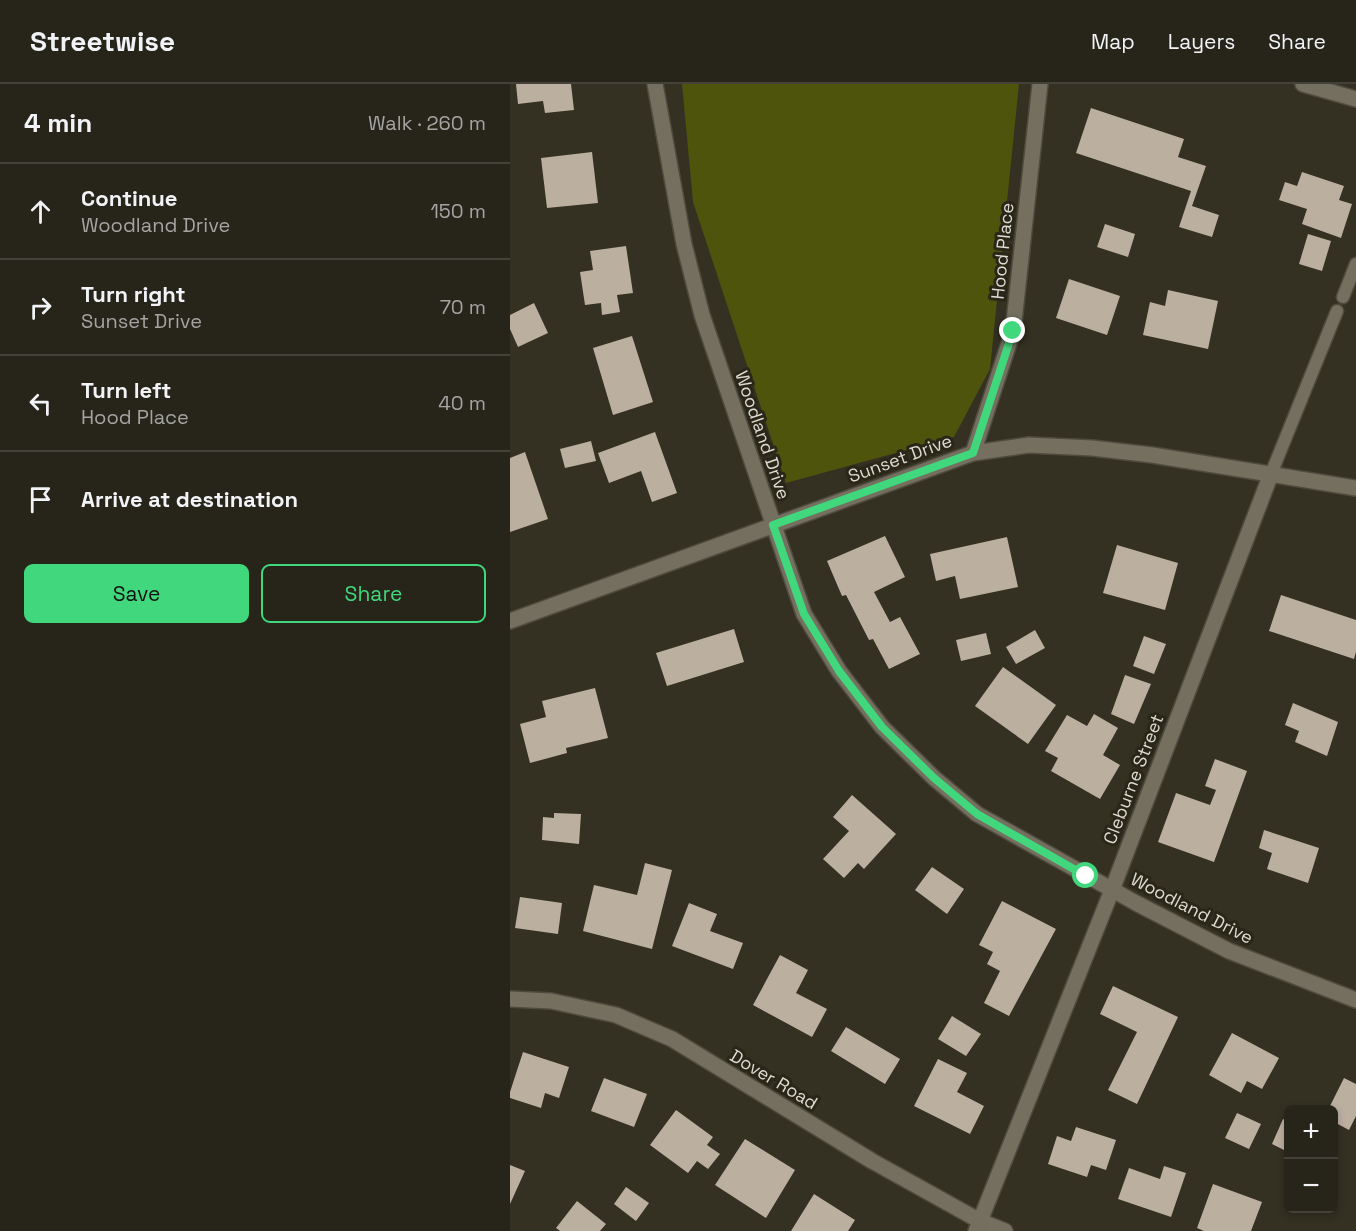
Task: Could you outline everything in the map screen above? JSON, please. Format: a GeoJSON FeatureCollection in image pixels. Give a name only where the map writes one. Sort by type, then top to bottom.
{"type":"FeatureCollection","features":[{"type":"Feature","properties":{"kind":"street","name":"Woodland Drive"},"geometry":{"type":"LineString","coordinates":[[655,84],[684,244],[702,315],[804,614],[839,671],[882,727],[934,778],[977,814],[1112,890],[1229,951],[1356,1000]]}},
{"type":"Feature","properties":{"kind":"street","name":"Hood Place"},"geometry":{"type":"LineString","coordinates":[[973,453],[1013,331],[1040,84]]}},
{"type":"Feature","properties":{"kind":"street"},"geometry":{"type":"LineString","coordinates":[[1303,84],[1356,99]]}},
{"type":"Feature","properties":{"kind":"street","name":"Sunset Drive"},"geometry":{"type":"LineString","coordinates":[[510,621],[973,453],[1029,445],[1092,448],[1152,455],[1356,488]]}},
{"type":"Feature","properties":{"kind":"street","name":"Cleburne Street"},"geometry":{"type":"LineString","coordinates":[[978,1226],[1112,890],[1271,474]]}},
{"type":"Feature","properties":{"kind":"street","name":"Dover Road"},"geometry":{"type":"LineString","coordinates":[[510,999],[551,1001],[616,1015],[672,1040],[978,1226],[1005,1231]]}},
{"type":"Feature","properties":{"kind":"lane"},"geometry":{"type":"LineString","coordinates":[[1343,297],[1356,264]]}},
{"type":"Feature","properties":{"kind":"lane"},"geometry":{"type":"LineString","coordinates":[[1271,474],[1337,311]]}},
{"type":"Feature","properties":{"kind":"green space"},"geometry":{"type":"Polygon","coordinates":[[[682,84],[1019,84],[990,369],[954,437],[786,483],[693,202],[682,84]]]}},
{"type":"Feature","properties":{"kind":"building"},"geometry":{"type":"Polygon","coordinates":[[[516,84],[571,84],[574,110],[545,113],[543,101],[518,104],[516,84]]]}},
{"type":"Feature","properties":{"kind":"building"},"geometry":{"type":"Polygon","coordinates":[[[1091,108],[1184,139],[1178,157],[1206,166],[1192,206],[1219,215],[1212,237],[1179,227],[1191,191],[1076,153],[1091,108]]]}},
{"type":"Feature","properties":{"kind":"building"},"geometry":{"type":"Polygon","coordinates":[[[592,152],[598,203],[547,208],[541,158],[592,152]]]}},
{"type":"Feature","properties":{"kind":"building"},"geometry":{"type":"Polygon","coordinates":[[[1302,172],[1344,186],[1339,200],[1352,204],[1341,238],[1302,224],[1307,209],[1279,200],[1285,182],[1297,186],[1302,172]]]}},
{"type":"Feature","properties":{"kind":"building"},"geometry":{"type":"Polygon","coordinates":[[[1105,224],[1135,234],[1128,257],[1097,247],[1105,224]]]}},
{"type":"Feature","properties":{"kind":"building"},"geometry":{"type":"Polygon","coordinates":[[[1308,234],[1331,241],[1322,271],[1299,264],[1308,234]]]}},
{"type":"Feature","properties":{"kind":"building"},"geometry":{"type":"Polygon","coordinates":[[[626,246],[633,293],[617,295],[620,312],[602,315],[601,303],[585,305],[580,272],[593,270],[590,251],[626,246]]]}},
{"type":"Feature","properties":{"kind":"building"},"geometry":{"type":"Polygon","coordinates":[[[1069,279],[1120,296],[1107,335],[1056,318],[1069,279]]]}},
{"type":"Feature","properties":{"kind":"building"},"geometry":{"type":"Polygon","coordinates":[[[1168,290],[1218,301],[1208,349],[1143,335],[1150,302],[1165,306],[1168,290]]]}},
{"type":"Feature","properties":{"kind":"building"},"geometry":{"type":"Polygon","coordinates":[[[534,303],[548,333],[518,347],[510,329],[510,315],[534,303]]]}},
{"type":"Feature","properties":{"kind":"building"},"geometry":{"type":"Polygon","coordinates":[[[632,336],[653,402],[613,415],[593,348],[632,336]]]}},
{"type":"Feature","properties":{"kind":"building"},"geometry":{"type":"Polygon","coordinates":[[[655,432],[677,493],[652,502],[641,471],[609,483],[598,453],[655,432]]]}},
{"type":"Feature","properties":{"kind":"building"},"geometry":{"type":"Polygon","coordinates":[[[591,441],[596,461],[565,468],[560,449],[591,441]]]}},
{"type":"Feature","properties":{"kind":"building"},"geometry":{"type":"Polygon","coordinates":[[[525,452],[548,519],[510,532],[510,458],[525,452]]]}},
{"type":"Feature","properties":{"kind":"building"},"geometry":{"type":"Polygon","coordinates":[[[885,536],[905,577],[874,592],[890,622],[900,617],[920,654],[889,669],[873,639],[869,640],[846,595],[842,596],[827,561],[885,536]]]}},
{"type":"Feature","properties":{"kind":"building"},"geometry":{"type":"Polygon","coordinates":[[[1007,537],[1018,587],[960,599],[955,576],[936,581],[930,554],[1007,537]]]}},
{"type":"Feature","properties":{"kind":"building"},"geometry":{"type":"Polygon","coordinates":[[[1117,545],[1178,563],[1165,610],[1103,593],[1117,545]]]}},
{"type":"Feature","properties":{"kind":"building"},"geometry":{"type":"Polygon","coordinates":[[[1281,595],[1356,620],[1354,659],[1269,631],[1281,595]]]}},
{"type":"Feature","properties":{"kind":"building"},"geometry":{"type":"Polygon","coordinates":[[[734,629],[744,662],[667,686],[656,653],[734,629]]]}},
{"type":"Feature","properties":{"kind":"building"},"geometry":{"type":"Polygon","coordinates":[[[1035,630],[1045,648],[1016,664],[1006,647],[1035,630]]]}},
{"type":"Feature","properties":{"kind":"building"},"geometry":{"type":"Polygon","coordinates":[[[986,633],[991,654],[961,661],[956,640],[986,633]]]}},
{"type":"Feature","properties":{"kind":"building"},"geometry":{"type":"Polygon","coordinates":[[[1144,636],[1166,644],[1154,674],[1133,666],[1144,636]]]}},
{"type":"Feature","properties":{"kind":"building"},"geometry":{"type":"Polygon","coordinates":[[[1003,667],[1056,705],[1028,744],[975,706],[1003,667]]]}},
{"type":"Feature","properties":{"kind":"building"},"geometry":{"type":"Polygon","coordinates":[[[1125,675],[1151,684],[1134,724],[1111,714],[1125,675]]]}},
{"type":"Feature","properties":{"kind":"building"},"geometry":{"type":"Polygon","coordinates":[[[595,688],[608,738],[566,748],[567,753],[530,763],[520,724],[546,717],[542,701],[595,688]]]}},
{"type":"Feature","properties":{"kind":"building"},"geometry":{"type":"Polygon","coordinates":[[[1293,703],[1338,722],[1327,756],[1295,742],[1299,731],[1285,725],[1293,703]]]}},
{"type":"Feature","properties":{"kind":"building"},"geometry":{"type":"Polygon","coordinates":[[[1094,714],[1118,728],[1103,755],[1120,765],[1100,799],[1051,771],[1058,758],[1045,751],[1067,715],[1087,726],[1094,714]]]}},
{"type":"Feature","properties":{"kind":"building"},"geometry":{"type":"Polygon","coordinates":[[[1215,759],[1247,771],[1214,862],[1158,842],[1176,793],[1210,805],[1216,790],[1205,786],[1215,759]]]}},
{"type":"Feature","properties":{"kind":"building"},"geometry":{"type":"Polygon","coordinates":[[[852,795],[896,834],[864,869],[858,863],[844,878],[823,859],[849,831],[833,817],[852,795]]]}},
{"type":"Feature","properties":{"kind":"building"},"geometry":{"type":"Polygon","coordinates":[[[554,813],[581,814],[579,844],[542,840],[543,817],[554,818],[554,813]]]}},
{"type":"Feature","properties":{"kind":"building"},"geometry":{"type":"Polygon","coordinates":[[[1264,830],[1319,848],[1308,883],[1267,869],[1272,853],[1259,848],[1264,830]]]}},
{"type":"Feature","properties":{"kind":"building"},"geometry":{"type":"Polygon","coordinates":[[[645,863],[672,870],[652,949],[583,931],[594,885],[637,895],[645,863]]]}},
{"type":"Feature","properties":{"kind":"building"},"geometry":{"type":"Polygon","coordinates":[[[932,867],[964,889],[947,914],[915,890],[932,867]]]}},
{"type":"Feature","properties":{"kind":"building"},"geometry":{"type":"Polygon","coordinates":[[[520,897],[562,903],[558,934],[515,928],[520,897]]]}},
{"type":"Feature","properties":{"kind":"building"},"geometry":{"type":"Polygon","coordinates":[[[1002,901],[1056,929],[1009,1016],[984,1003],[1000,971],[987,964],[993,952],[979,945],[1002,901]]]}},
{"type":"Feature","properties":{"kind":"building"},"geometry":{"type":"Polygon","coordinates":[[[689,903],[717,914],[710,931],[743,943],[733,969],[672,946],[689,903]]]}},
{"type":"Feature","properties":{"kind":"building"},"geometry":{"type":"Polygon","coordinates":[[[780,955],[808,970],[796,993],[827,1009],[812,1037],[753,1005],[780,955]]]}},
{"type":"Feature","properties":{"kind":"building"},"geometry":{"type":"Polygon","coordinates":[[[1113,986],[1178,1017],[1137,1104],[1108,1090],[1137,1032],[1100,1014],[1113,986]]]}},
{"type":"Feature","properties":{"kind":"building"},"geometry":{"type":"Polygon","coordinates":[[[952,1016],[981,1034],[966,1056],[938,1039],[952,1016]]]}},
{"type":"Feature","properties":{"kind":"building"},"geometry":{"type":"Polygon","coordinates":[[[846,1027],[900,1059],[885,1084],[831,1051],[846,1027]]]}},
{"type":"Feature","properties":{"kind":"building"},"geometry":{"type":"Polygon","coordinates":[[[1232,1033],[1279,1058],[1262,1089],[1247,1081],[1241,1093],[1209,1075],[1232,1033]]]}},
{"type":"Feature","properties":{"kind":"building"},"geometry":{"type":"Polygon","coordinates":[[[523,1052],[569,1067],[559,1098],[545,1093],[541,1108],[510,1098],[523,1052]]]}},
{"type":"Feature","properties":{"kind":"building"},"geometry":{"type":"Polygon","coordinates":[[[938,1059],[967,1073],[957,1092],[984,1106],[970,1134],[914,1106],[938,1059]]]}},
{"type":"Feature","properties":{"kind":"building"},"geometry":{"type":"Polygon","coordinates":[[[604,1078],[647,1094],[634,1127],[591,1111],[604,1078]]]}},
{"type":"Feature","properties":{"kind":"building"},"geometry":{"type":"Polygon","coordinates":[[[1344,1078],[1356,1084],[1356,1116],[1349,1130],[1338,1124],[1338,1105],[1330,1105],[1344,1078]]]}},
{"type":"Feature","properties":{"kind":"building"},"geometry":{"type":"Polygon","coordinates":[[[676,1110],[713,1137],[707,1145],[720,1154],[708,1169],[697,1161],[688,1173],[650,1145],[676,1110]]]}},
{"type":"Feature","properties":{"kind":"building"},"geometry":{"type":"Polygon","coordinates":[[[1237,1113],[1261,1124],[1249,1149],[1225,1138],[1237,1113]]]}},
{"type":"Feature","properties":{"kind":"building"},"geometry":{"type":"Polygon","coordinates":[[[1283,1119],[1284,1150],[1272,1144],[1283,1119]]]}},
{"type":"Feature","properties":{"kind":"building"},"geometry":{"type":"Polygon","coordinates":[[[1076,1127],[1116,1140],[1106,1170],[1091,1165],[1087,1177],[1048,1164],[1057,1136],[1071,1141],[1076,1127]]]}},
{"type":"Feature","properties":{"kind":"building"},"geometry":{"type":"Polygon","coordinates":[[[745,1139],[795,1170],[766,1218],[715,1185],[745,1139]]]}},
{"type":"Feature","properties":{"kind":"building"},"geometry":{"type":"Polygon","coordinates":[[[510,1165],[525,1171],[510,1204],[510,1165]]]}},
{"type":"Feature","properties":{"kind":"building"},"geometry":{"type":"Polygon","coordinates":[[[1164,1166],[1186,1173],[1171,1217],[1118,1199],[1129,1168],[1160,1179],[1164,1166]]]}},
{"type":"Feature","properties":{"kind":"building"},"geometry":{"type":"Polygon","coordinates":[[[1213,1184],[1262,1202],[1251,1231],[1204,1231],[1197,1228],[1213,1184]]]}},
{"type":"Feature","properties":{"kind":"building"},"geometry":{"type":"Polygon","coordinates":[[[626,1187],[649,1203],[636,1221],[614,1204],[626,1187]]]}},
{"type":"Feature","properties":{"kind":"building"},"geometry":{"type":"Polygon","coordinates":[[[814,1194],[855,1220],[848,1231],[791,1231],[814,1194]]]}},
{"type":"Feature","properties":{"kind":"building"},"geometry":{"type":"Polygon","coordinates":[[[577,1201],[606,1224],[600,1231],[560,1231],[556,1228],[577,1201]]]}},
{"type":"Feature","properties":{"kind":"route"},"geometry":{"type":"LineString","coordinates":[[1013,331],[973,453],[773,525],[804,614],[839,671],[882,727],[934,778],[977,814],[1086,876]]}}]}
